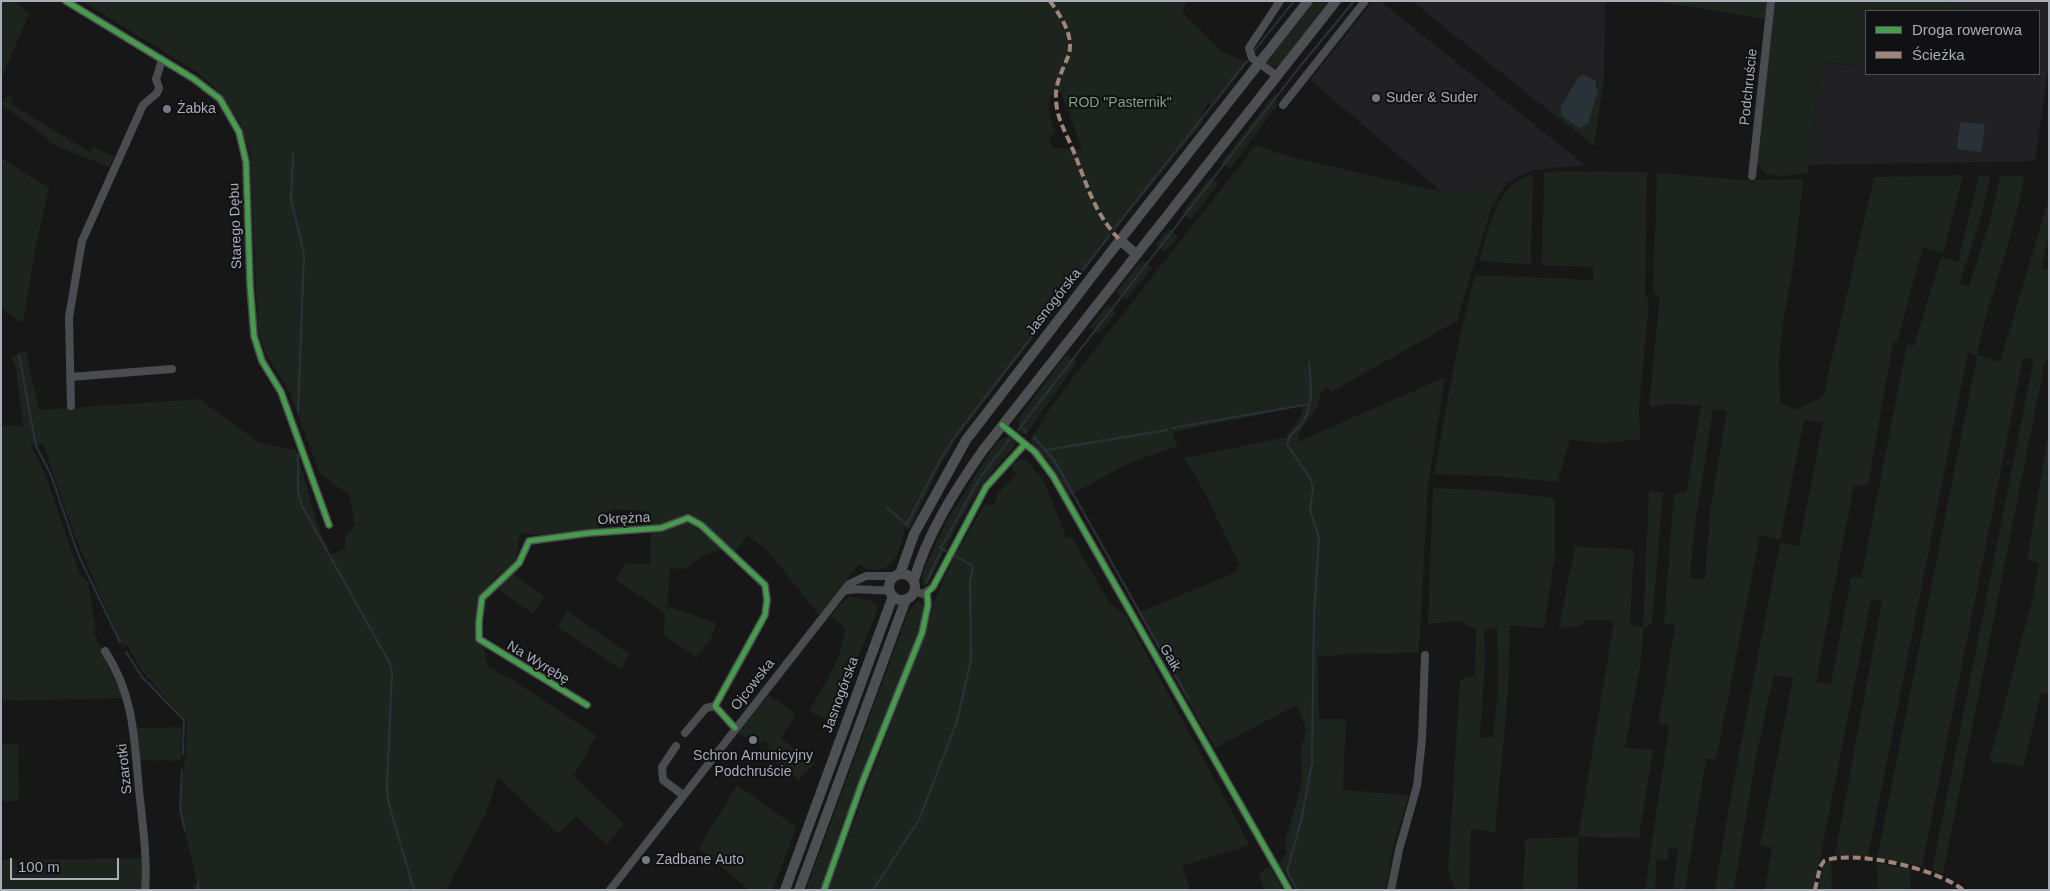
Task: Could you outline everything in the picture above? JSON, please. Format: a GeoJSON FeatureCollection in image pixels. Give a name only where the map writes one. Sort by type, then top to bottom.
{"type":"FeatureCollection","features":[{"type":"Feature","properties":{"kind":"main road","name":"Jasnogórska"},"geometry":{"type":"LineString","coordinates":[[897,575],[914,534],[966,440],[1308,1]]}},
{"type":"Feature","properties":{"kind":"main road"},"geometry":{"type":"LineString","coordinates":[[914,580],[908,575],[897,575],[890,582],[891,593],[899,599],[906,599],[915,591],[914,580],[920,561],[946,507],[974,464],[1002,425],[1336,1]]}},
{"type":"Feature","properties":{"kind":"main road"},"geometry":{"type":"LineString","coordinates":[[1120,240],[1136,254]]}},
{"type":"Feature","properties":{"kind":"main road","name":"Jasnogórska"},"geometry":{"type":"LineString","coordinates":[[785,890],[891,593]]}},
{"type":"Feature","properties":{"kind":"main road","name":"Jasnogórska"},"geometry":{"type":"LineString","coordinates":[[799,890],[906,599]]}},
{"type":"Feature","properties":{"kind":"street","name":"Starego Dębu"},"geometry":{"type":"LineString","coordinates":[[66,1],[194,79],[220,99],[238,132],[246,162],[250,284],[254,336],[262,361],[284,400],[330,525]]}},
{"type":"Feature","properties":{"kind":"street"},"geometry":{"type":"LineString","coordinates":[[1277,76],[1252,58],[1249,48],[1280,1]]}},
{"type":"Feature","properties":{"kind":"street"},"geometry":{"type":"LineString","coordinates":[[1282,105],[1365,1]]}},
{"type":"Feature","properties":{"kind":"street","name":"Podchruście"},"geometry":{"type":"LineString","coordinates":[[1752,176],[1771,1]]}},
{"type":"Feature","properties":{"kind":"street"},"geometry":{"type":"LineString","coordinates":[[72,406],[70,308],[82,241],[143,105],[157,93],[159,88],[156,79],[162,66],[162,60]]}},
{"type":"Feature","properties":{"kind":"street"},"geometry":{"type":"LineString","coordinates":[[70,377],[172,369]]}},
{"type":"Feature","properties":{"kind":"street","name":"Gaik"},"geometry":{"type":"LineString","coordinates":[[1002,425],[1025,444],[1045,464],[1053,476],[1289,890]]}},
{"type":"Feature","properties":{"kind":"street"},"geometry":{"type":"LineString","coordinates":[[915,591],[919,594],[927,593],[933,587],[986,486],[1025,444]]}},
{"type":"Feature","properties":{"kind":"street","name":"Okrężna"},"geometry":{"type":"LineString","coordinates":[[479,639],[482,598],[519,563],[529,541],[589,533],[661,528],[688,518],[701,525],[765,585],[767,600],[765,615],[715,706],[706,708],[686,733]]}},
{"type":"Feature","properties":{"kind":"street","name":"Ojcowska"},"geometry":{"type":"LineString","coordinates":[[610,890],[844,591],[856,579],[877,575],[897,575]]}},
{"type":"Feature","properties":{"kind":"street"},"geometry":{"type":"LineString","coordinates":[[844,591],[860,587],[891,593]]}},
{"type":"Feature","properties":{"kind":"street"},"geometry":{"type":"LineString","coordinates":[[824,890],[862,783],[922,633],[928,605],[927,593]]}},
{"type":"Feature","properties":{"kind":"street","name":"Na Wyrębę"},"geometry":{"type":"LineString","coordinates":[[479,639],[587,706]]}},
{"type":"Feature","properties":{"kind":"street","name":"Szarotki"},"geometry":{"type":"LineString","coordinates":[[105,651],[118,672],[123,685],[135,738],[145,851],[145,890]]}},
{"type":"Feature","properties":{"kind":"street"},"geometry":{"type":"LineString","coordinates":[[1391,890],[1399,850],[1417,786],[1422,740],[1425,655]]}},
{"type":"Feature","properties":{"kind":"street"},"geometry":{"type":"LineString","coordinates":[[715,706],[735,728]]}},
{"type":"Feature","properties":{"kind":"street"},"geometry":{"type":"LineString","coordinates":[[676,746],[662,767],[663,780],[683,795]]}},
{"type":"Feature","properties":{"kind":"shaded area"},"geometry":{"type":"Polygon","coordinates":[[[1373,1],[1380,1],[1585,165],[1534,170],[1491,189],[1472,192],[1442,192],[1310,80],[1373,1]]]}},
{"type":"Feature","properties":{"kind":"shaded area"},"geometry":{"type":"Polygon","coordinates":[[[1412,1],[1605,1],[1604,79],[1580,71],[1553,114],[1412,1]]]}},
{"type":"Feature","properties":{"kind":"shaded area"},"geometry":{"type":"Polygon","coordinates":[[[1934,1],[2049,1],[2049,61],[2035,161],[1809,165],[1821,62],[1865,67],[1865,75],[2040,75],[2040,10],[1959,10],[1960,4],[1934,1]]]}},
{"type":"Feature","properties":{"kind":"shaded area"},"geometry":{"type":"Polygon","coordinates":[[[1583,75],[1595,80],[1598,92],[1588,123],[1579,128],[1562,116],[1560,108],[1578,78],[1583,75]]]}},
{"type":"Feature","properties":{"kind":"shaded area"},"geometry":{"type":"Polygon","coordinates":[[[1960,122],[1985,124],[1981,152],[1957,149],[1960,122]]]}},
{"type":"Feature","properties":{"kind":"green space"},"geometry":{"type":"Polygon","coordinates":[[[1,1],[14,1],[29,14],[1,79],[1,1]]]}},
{"type":"Feature","properties":{"kind":"green space","name":"ROD \"Pasternik\""},"geometry":{"type":"Polygon","coordinates":[[[82,1],[1187,1],[1182,12],[1224,53],[1248,62],[1215,105],[1208,104],[1201,114],[1204,121],[1122,221],[957,438],[943,460],[909,530],[905,527],[897,555],[893,561],[882,569],[874,570],[859,564],[819,615],[768,551],[748,535],[736,551],[721,551],[708,554],[685,569],[670,568],[667,606],[716,623],[713,635],[697,658],[664,635],[665,613],[616,580],[626,563],[650,564],[651,532],[645,511],[613,509],[600,518],[597,529],[538,535],[520,533],[516,561],[495,578],[479,598],[475,638],[484,649],[488,667],[513,680],[597,736],[573,776],[624,824],[607,845],[576,816],[558,834],[498,777],[486,813],[446,890],[194,890],[194,883],[197,884],[180,810],[187,732],[186,720],[141,670],[128,646],[123,647],[74,534],[43,444],[31,445],[46,477],[80,575],[88,582],[96,630],[93,631],[126,698],[1,701],[1,426],[23,426],[16,369],[11,357],[26,350],[39,410],[199,399],[260,443],[296,450],[320,532],[331,554],[345,549],[345,537],[355,525],[349,495],[320,474],[289,390],[265,353],[258,329],[250,153],[239,120],[215,88],[197,72],[82,1]],[[1061,92],[1050,96],[1048,109],[1055,132],[1049,137],[1052,148],[1082,149],[1061,92]]]}},
{"type":"Feature","properties":{"kind":"green space"},"geometry":{"type":"Polygon","coordinates":[[[1315,1],[1329,1],[1279,65],[1272,67],[1266,63],[1315,1]]]}},
{"type":"Feature","properties":{"kind":"green space"},"geometry":{"type":"Polygon","coordinates":[[[1653,1],[1767,1],[1765,19],[1653,1]]]}},
{"type":"Feature","properties":{"kind":"green space"},"geometry":{"type":"Polygon","coordinates":[[[1775,1],[1934,1],[1960,4],[1959,10],[1865,10],[1865,67],[1821,62],[1808,173],[1784,176],[1770,175],[1759,167],[1755,159],[1775,1]]]}},
{"type":"Feature","properties":{"kind":"green space"},"geometry":{"type":"Polygon","coordinates":[[[1580,71],[1604,79],[1594,146],[1553,114],[1580,71]],[[1580,76],[1560,108],[1592,112],[1598,92],[1597,83],[1580,76]]]}},
{"type":"Feature","properties":{"kind":"green space"},"geometry":{"type":"Polygon","coordinates":[[[1276,92],[1277,105],[1230,169],[1221,163],[1276,92]]]}},
{"type":"Feature","properties":{"kind":"green space"},"geometry":{"type":"Polygon","coordinates":[[[9,96],[13,99],[11,104],[90,152],[93,147],[114,156],[109,167],[53,145],[40,132],[1,105],[6,97],[9,96]]]}},
{"type":"Feature","properties":{"kind":"green space"},"geometry":{"type":"Polygon","coordinates":[[[1256,145],[1295,158],[1442,192],[1472,192],[1507,183],[1492,206],[1457,321],[1331,392],[1328,387],[1321,392],[1318,406],[1298,434],[1300,441],[1445,377],[1428,486],[1419,653],[1349,654],[1318,657],[1319,719],[1346,719],[1343,790],[1409,795],[1393,848],[1386,890],[1296,890],[1279,863],[1286,853],[1286,838],[1302,782],[1301,750],[1306,729],[1297,705],[1215,748],[1138,613],[1236,572],[1240,566],[1204,491],[1184,458],[1286,437],[1299,418],[1302,406],[1174,432],[1173,435],[1178,448],[1171,448],[1127,464],[1069,496],[1051,464],[1032,444],[1031,439],[1071,380],[1256,145]]]}},
{"type":"Feature","properties":{"kind":"green space"},"geometry":{"type":"Polygon","coordinates":[[[1,158],[49,188],[36,244],[23,323],[1,308],[1,158]]]}},
{"type":"Feature","properties":{"kind":"green space"},"geometry":{"type":"Polygon","coordinates":[[[1558,171],[1647,172],[1645,295],[1649,301],[1639,409],[1640,439],[1605,443],[1570,440],[1557,482],[1493,476],[1434,474],[1458,344],[1475,275],[1593,280],[1593,267],[1542,265],[1544,173],[1558,171]]]}},
{"type":"Feature","properties":{"kind":"green space"},"geometry":{"type":"Polygon","coordinates":[[[1657,173],[1744,180],[1803,179],[1779,367],[1781,403],[1795,410],[1823,397],[1874,177],[1963,175],[1943,253],[1923,247],[1897,342],[1893,342],[1868,486],[1854,485],[1816,682],[1831,684],[1851,577],[1861,578],[1907,344],[1914,346],[1941,257],[1958,262],[1979,176],[1990,176],[1983,210],[1960,283],[1969,287],[1991,217],[2000,176],[2024,176],[2015,221],[1988,310],[1977,355],[2000,362],[2049,198],[2049,236],[2041,268],[2049,270],[2049,361],[2045,361],[1943,874],[1932,870],[2034,358],[2023,358],[1922,866],[1877,859],[1977,356],[1968,352],[1868,857],[1835,855],[1882,601],[1871,600],[1814,890],[1765,890],[1772,847],[1760,845],[1793,678],[1774,675],[1756,756],[1734,890],[1715,890],[1733,784],[1780,543],[1799,546],[1823,422],[1804,420],[1780,540],[1760,535],[1716,759],[1706,759],[1685,890],[1673,890],[1678,849],[1669,848],[1667,860],[1657,859],[1655,890],[1645,890],[1669,726],[1658,723],[1675,628],[1673,624],[1664,623],[1674,493],[1686,493],[1701,406],[1671,404],[1649,407],[1660,296],[1653,294],[1657,173]],[[1713,410],[1694,532],[1690,578],[1705,579],[1710,512],[1727,410],[1713,410]]]}},
{"type":"Feature","properties":{"kind":"green space"},"geometry":{"type":"Polygon","coordinates":[[[1533,174],[1531,265],[1479,261],[1491,222],[1502,197],[1520,179],[1533,174]]]}},
{"type":"Feature","properties":{"kind":"green space"},"geometry":{"type":"Polygon","coordinates":[[[1210,177],[1219,183],[1191,220],[1182,213],[1210,177]]]}},
{"type":"Feature","properties":{"kind":"green space"},"geometry":{"type":"Polygon","coordinates":[[[1169,229],[1178,237],[1165,252],[1155,244],[1169,229]]]}},
{"type":"Feature","properties":{"kind":"green space"},"geometry":{"type":"Polygon","coordinates":[[[1142,260],[1152,268],[1126,300],[1116,292],[1142,260]]]}},
{"type":"Feature","properties":{"kind":"green space"},"geometry":{"type":"Polygon","coordinates":[[[1108,304],[1116,313],[1099,334],[1090,327],[1108,304]]]}},
{"type":"Feature","properties":{"kind":"green space"},"geometry":{"type":"Polygon","coordinates":[[[1066,355],[1077,362],[1026,435],[1019,432],[1018,419],[1066,355]]]}},
{"type":"Feature","properties":{"kind":"green space"},"geometry":{"type":"Polygon","coordinates":[[[2049,429],[2049,694],[2041,693],[2023,767],[2001,762],[1992,763],[1990,758],[2032,601],[2039,563],[2027,560],[2049,429]]]}},
{"type":"Feature","properties":{"kind":"green space"},"geometry":{"type":"Polygon","coordinates":[[[1009,436],[1016,442],[1013,448],[976,494],[956,528],[930,581],[923,586],[922,574],[946,522],[998,441],[1009,436]]]}},
{"type":"Feature","properties":{"kind":"green space"},"geometry":{"type":"Polygon","coordinates":[[[1026,459],[1044,481],[1066,537],[1072,538],[1110,603],[1126,616],[1250,845],[1182,866],[1190,890],[828,890],[924,636],[936,597],[952,561],[985,504],[993,506],[998,493],[1017,475],[1010,465],[1026,459]]]}},
{"type":"Feature","properties":{"kind":"green space"},"geometry":{"type":"Polygon","coordinates":[[[1433,488],[1483,490],[1555,498],[1555,555],[1544,628],[1510,625],[1508,692],[1495,832],[1471,829],[1469,890],[1455,890],[1448,871],[1460,679],[1475,676],[1476,630],[1461,621],[1428,624],[1433,488]],[[1497,627],[1484,631],[1485,662],[1480,738],[1493,737],[1498,689],[1497,627]]]}},
{"type":"Feature","properties":{"kind":"green space"},"geometry":{"type":"Polygon","coordinates":[[[1649,491],[1663,492],[1652,624],[1644,629],[1640,666],[1625,748],[1653,750],[1639,838],[1578,837],[1614,621],[1587,620],[1579,626],[1559,628],[1575,546],[1634,550],[1630,625],[1643,627],[1649,491]]]}},
{"type":"Feature","properties":{"kind":"green space"},"geometry":{"type":"Polygon","coordinates":[[[511,573],[544,596],[533,614],[499,590],[498,587],[511,573]]]}},
{"type":"Feature","properties":{"kind":"green space"},"geometry":{"type":"Polygon","coordinates":[[[849,597],[873,601],[878,609],[831,722],[809,711],[837,661],[843,639],[845,628],[831,616],[841,603],[849,597]]]}},
{"type":"Feature","properties":{"kind":"green space"},"geometry":{"type":"Polygon","coordinates":[[[918,602],[924,604],[925,607],[920,631],[822,890],[806,890],[909,610],[918,602]]]}},
{"type":"Feature","properties":{"kind":"green space"},"geometry":{"type":"Polygon","coordinates":[[[567,611],[630,654],[621,669],[558,628],[567,611]]]}},
{"type":"Feature","properties":{"kind":"green space"},"geometry":{"type":"Polygon","coordinates":[[[769,695],[796,714],[781,738],[814,764],[799,780],[764,753],[770,746],[764,740],[761,743],[750,734],[745,738],[738,733],[769,695]]]}},
{"type":"Feature","properties":{"kind":"green space"},"geometry":{"type":"Polygon","coordinates":[[[182,727],[181,761],[140,760],[136,728],[182,727]]]}},
{"type":"Feature","properties":{"kind":"green space"},"geometry":{"type":"Polygon","coordinates":[[[1,744],[18,744],[19,801],[1,801],[1,744]]]}},
{"type":"Feature","properties":{"kind":"green space"},"geometry":{"type":"Polygon","coordinates":[[[737,785],[796,827],[773,890],[749,890],[699,848],[737,785]]]}},
{"type":"Feature","properties":{"kind":"green space"},"geometry":{"type":"Polygon","coordinates":[[[1578,837],[1577,890],[1523,890],[1525,839],[1578,837]]]}},
{"type":"Feature","properties":{"kind":"green space"},"geometry":{"type":"Polygon","coordinates":[[[141,858],[142,890],[1,890],[1,860],[141,858]]]}},
{"type":"Feature","properties":{"kind":"green space"},"geometry":{"type":"Polygon","coordinates":[[[1831,859],[1832,890],[1817,890],[1822,868],[1831,859]]]}},
{"type":"Feature","properties":{"kind":"green space"},"geometry":{"type":"Polygon","coordinates":[[[1877,863],[1910,869],[1911,890],[1878,890],[1877,863]]]}},
{"type":"Feature","properties":{"kind":"green space"},"geometry":{"type":"Polygon","coordinates":[[[1270,867],[1283,890],[1264,890],[1259,873],[1270,867]]]}},
{"type":"Feature","properties":{"kind":"waterway"},"geometry":{"type":"LineString","coordinates":[[1254,51],[1294,1]]}},
{"type":"Feature","properties":{"kind":"waterway"},"geometry":{"type":"LineString","coordinates":[[1018,430],[1301,65],[1354,1]]}},
{"type":"Feature","properties":{"kind":"waterway"},"geometry":{"type":"LineString","coordinates":[[1115,228],[1247,61]]}},
{"type":"Feature","properties":{"kind":"waterway"},"geometry":{"type":"LineString","coordinates":[[293,154],[291,200],[304,254],[298,413]]}},
{"type":"Feature","properties":{"kind":"waterway"},"geometry":{"type":"LineString","coordinates":[[907,524],[935,469],[953,439],[1109,236]]}},
{"type":"Feature","properties":{"kind":"waterway"},"geometry":{"type":"LineString","coordinates":[[19,355],[36,446],[51,475],[78,554],[120,642]]}},
{"type":"Feature","properties":{"kind":"waterway"},"geometry":{"type":"LineString","coordinates":[[1297,890],[1287,871],[1301,821],[1312,763],[1314,615],[1319,538],[1310,511],[1313,489],[1310,478],[1287,444],[1290,436],[1301,425],[1308,411],[1311,395],[1309,363]]}},
{"type":"Feature","properties":{"kind":"waterway"},"geometry":{"type":"LineString","coordinates":[[1172,428],[1310,404]]}},
{"type":"Feature","properties":{"kind":"waterway"},"geometry":{"type":"LineString","coordinates":[[1021,427],[1026,432]]}},
{"type":"Feature","properties":{"kind":"waterway"},"geometry":{"type":"LineString","coordinates":[[1046,450],[1167,430]]}},
{"type":"Feature","properties":{"kind":"waterway"},"geometry":{"type":"LineString","coordinates":[[1034,437],[1054,460],[1188,698]]}},
{"type":"Feature","properties":{"kind":"waterway"},"geometry":{"type":"LineString","coordinates":[[941,548],[979,479],[1009,440]]}},
{"type":"Feature","properties":{"kind":"waterway"},"geometry":{"type":"LineString","coordinates":[[298,455],[298,491],[302,506],[389,662],[392,671],[388,801],[414,890]]}},
{"type":"Feature","properties":{"kind":"waterway"},"geometry":{"type":"LineString","coordinates":[[887,508],[909,526]]}},
{"type":"Feature","properties":{"kind":"waterway"},"geometry":{"type":"LineString","coordinates":[[939,547],[946,551]]}},
{"type":"Feature","properties":{"kind":"waterway"},"geometry":{"type":"LineString","coordinates":[[926,583],[942,549]]}},
{"type":"Feature","properties":{"kind":"waterway"},"geometry":{"type":"LineString","coordinates":[[873,890],[919,820],[957,721],[971,660],[970,582],[973,566],[954,555]]}},
{"type":"Feature","properties":{"kind":"waterway"},"geometry":{"type":"LineString","coordinates":[[126,652],[142,677],[184,720],[183,754]]}},
{"type":"Feature","properties":{"kind":"waterway"},"geometry":{"type":"LineString","coordinates":[[182,770],[180,809],[185,831]]}},
{"type":"Feature","properties":{"kind":"waterway"},"geometry":{"type":"LineString","coordinates":[[198,883],[198,890]]}},
{"type":"Feature","properties":{"kind":"marked path"},"geometry":{"type":"LineString","coordinates":[[1050,1],[1065,26],[1070,40],[1069,54],[1058,81],[1056,92],[1056,105],[1059,117],[1096,207],[1120,240]]}},
{"type":"Feature","properties":{"kind":"marked path"},"geometry":{"type":"LineString","coordinates":[[1815,890],[1820,867],[1824,861],[1838,858],[1875,859],[1916,868],[1951,882],[1963,890]]}},
{"type":"Feature","properties":{"kind":"cycle path"},"geometry":{"type":"LineString","coordinates":[[66,1],[194,79],[220,99],[239,132],[246,162],[250,284],[254,336],[262,361],[281,392],[329,525]]}},
{"type":"Feature","properties":{"kind":"cycle path"},"geometry":{"type":"LineString","coordinates":[[1002,425],[1035,452],[1053,476],[1289,890]]}},
{"type":"Feature","properties":{"kind":"cycle path"},"geometry":{"type":"LineString","coordinates":[[824,890],[862,783],[922,633],[928,605],[927,593],[933,587],[986,487],[1025,444]]}},
{"type":"Feature","properties":{"kind":"cycle path"},"geometry":{"type":"LineString","coordinates":[[587,705],[479,639],[482,598],[519,563],[529,541],[589,533],[661,528],[688,518],[701,525],[765,585],[767,600],[765,615],[715,706],[735,728]]}},
{"type":"Feature","properties":{"kind":"place","name":"Suder & Suder"},"geometry":{"type":"Point","coordinates":[1376,98]}},
{"type":"Feature","properties":{"kind":"place","name":"Żabka"},"geometry":{"type":"Point","coordinates":[167,109]}},
{"type":"Feature","properties":{"kind":"place","name":"Schron Amunicyjny Podchruście"},"geometry":{"type":"Point","coordinates":[753,740]}},
{"type":"Feature","properties":{"kind":"place","name":"Zadbane Auto"},"geometry":{"type":"Point","coordinates":[646,860]}}]}
